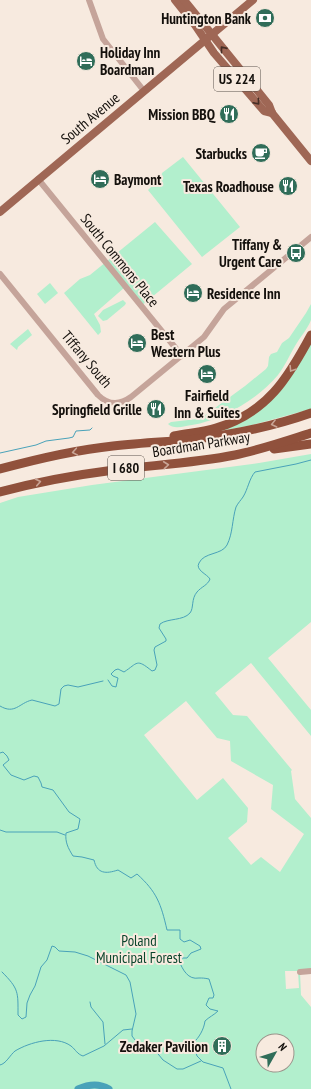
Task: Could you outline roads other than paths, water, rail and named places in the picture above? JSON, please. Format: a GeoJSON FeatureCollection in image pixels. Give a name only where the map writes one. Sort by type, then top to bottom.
{"type":"FeatureCollection","features":[{"type":"Feature","properties":{"kind":"highway"},"geometry":{"type":"LineString","coordinates":[[113,446],[215,429],[247,414],[262,404],[283,383],[311,334]]}},
{"type":"Feature","properties":{"kind":"highway","name":"Boardman Parkway"},"geometry":{"type":"LineString","coordinates":[[0,469],[54,456],[113,446],[217,436],[277,424],[311,413]]}},
{"type":"Feature","properties":{"kind":"highway","name":"Boardman Parkway"},"geometry":{"type":"LineString","coordinates":[[0,492],[38,482],[70,476],[236,455],[311,433]]}},
{"type":"Feature","properties":{"kind":"highway"},"geometry":{"type":"LineString","coordinates":[[253,451],[311,444]]}},
{"type":"Feature","properties":{"kind":"main road","name":"US 224"},"geometry":{"type":"LineString","coordinates":[[175,0],[208,37]]}},
{"type":"Feature","properties":{"kind":"main road","name":"US 224"},"geometry":{"type":"LineString","coordinates":[[184,0],[208,37],[214,52],[264,111],[272,113],[311,161]]}},
{"type":"Feature","properties":{"kind":"main road","name":"South Avenue"},"geometry":{"type":"LineString","coordinates":[[0,212],[253,0]]}},
{"type":"Feature","properties":{"kind":"street"},"geometry":{"type":"LineString","coordinates":[[89,0],[103,39],[144,91]]}},
{"type":"Feature","properties":{"kind":"street","name":"South Commons Place"},"geometry":{"type":"LineString","coordinates":[[38,179],[182,356]]}},
{"type":"Feature","properties":{"kind":"street","name":"Tiffany South"},"geometry":{"type":"LineString","coordinates":[[0,274],[98,395],[105,400],[118,403],[126,401],[182,356],[206,334],[224,309],[311,237]]}},
{"type":"Feature","properties":{"kind":"street"},"geometry":{"type":"LineString","coordinates":[[300,972],[311,971]]}},
{"type":"Feature","properties":{"kind":"waterway"},"geometry":{"type":"LineString","coordinates":[[0,453],[36,445],[46,441],[73,437],[76,431],[90,430],[92,428]]}},
{"type":"Feature","properties":{"kind":"waterway"},"geometry":{"type":"LineString","coordinates":[[108,680],[112,686],[116,687],[118,678],[111,674],[118,669],[124,672],[137,663],[143,664],[152,671],[155,670],[157,665],[154,650],[155,647],[166,641],[159,628],[160,624],[187,616],[190,613],[195,595],[208,583],[210,579],[200,570],[198,565],[201,559],[225,548],[227,545],[236,507],[245,494],[255,472],[311,460]]}},
{"type":"Feature","properties":{"kind":"waterway"},"geometry":{"type":"LineString","coordinates":[[0,706],[13,709],[32,700],[55,706],[59,704],[61,689],[64,686],[68,685],[78,687],[103,681]]}},
{"type":"Feature","properties":{"kind":"waterway"},"geometry":{"type":"LineString","coordinates":[[0,753],[3,752],[7,756],[9,760],[3,765],[11,775],[24,780],[34,776],[38,777],[42,787],[53,790],[69,812],[80,819],[78,829],[66,833],[67,845],[73,856],[94,860],[97,868],[103,872],[118,870],[131,878],[137,874],[154,893],[163,913],[167,930],[180,930],[180,939],[184,942],[190,940],[200,946],[201,949],[191,953],[187,958],[181,958],[179,961],[184,971],[189,976],[209,979],[214,995],[213,998],[209,998],[206,1005],[210,1009],[218,1011],[205,1021],[201,1033],[193,1043],[197,1056],[203,1062],[223,1068],[231,1089]]}},
{"type":"Feature","properties":{"kind":"waterway"},"geometry":{"type":"LineString","coordinates":[[0,830],[6,832],[57,832],[65,835]]}},
{"type":"Feature","properties":{"kind":"waterway"},"geometry":{"type":"LineString","coordinates":[[2,972],[15,987],[18,1001],[18,1015],[22,1019],[26,1017],[27,1003],[35,986],[41,967],[47,960],[52,946],[59,951],[75,952],[88,956],[126,975],[130,982],[136,1014],[132,1031],[132,1036],[135,1040],[146,1047],[154,1049],[163,1060],[177,1069],[183,1069],[201,1061]]}},
{"type":"Feature","properties":{"kind":"waterway"},"geometry":{"type":"LineString","coordinates":[[90,1002],[91,1007],[103,1022],[105,1044]]}},
{"type":"Feature","properties":{"kind":"waterway"},"geometry":{"type":"LineString","coordinates":[[0,1065],[4,1063],[15,1051],[21,1048],[35,1043],[51,1040],[65,1043],[83,1056],[104,1046],[123,1030],[132,1029]]}},
{"type":"Feature","properties":{"kind":"waterway"},"geometry":{"type":"LineString","coordinates":[[78,1089],[94,1085],[109,1089]]}},
{"type":"Feature","properties":{"kind":"place","name":"Huntington Bank"},"geometry":{"type":"Point","coordinates":[265,18]}},
{"type":"Feature","properties":{"kind":"place","name":"Holiday Inn Boardman"},"geometry":{"type":"Point","coordinates":[86,61]}},
{"type":"Feature","properties":{"kind":"place","name":"Mission BBQ"},"geometry":{"type":"Point","coordinates":[229,114]}},
{"type":"Feature","properties":{"kind":"place","name":"Starbucks"},"geometry":{"type":"Point","coordinates":[261,153]}},
{"type":"Feature","properties":{"kind":"place","name":"Baymont"},"geometry":{"type":"Point","coordinates":[100,179]}},
{"type":"Feature","properties":{"kind":"place","name":"Texas Roadhouse"},"geometry":{"type":"Point","coordinates":[288,186]}},
{"type":"Feature","properties":{"kind":"place","name":"Tiffany & Urgent Care"},"geometry":{"type":"Point","coordinates":[296,253]}},
{"type":"Feature","properties":{"kind":"place","name":"Residence Inn"},"geometry":{"type":"Point","coordinates":[193,293]}},
{"type":"Feature","properties":{"kind":"place","name":"Best Western Plus"},"geometry":{"type":"Point","coordinates":[137,343]}},
{"type":"Feature","properties":{"kind":"place","name":"Fairfield Inn & Suites"},"geometry":{"type":"Point","coordinates":[207,374]}},
{"type":"Feature","properties":{"kind":"place","name":"Springfield Grille"},"geometry":{"type":"Point","coordinates":[156,409]}},
{"type":"Feature","properties":{"kind":"place","name":"Zedaker Pavilion"},"geometry":{"type":"Point","coordinates":[222,1046]}},
{"type":"Feature","properties":{"kind":"park label","name":"Poland Municipal Forest"},"geometry":{"type":"Point","coordinates":[139,948]}}]}
